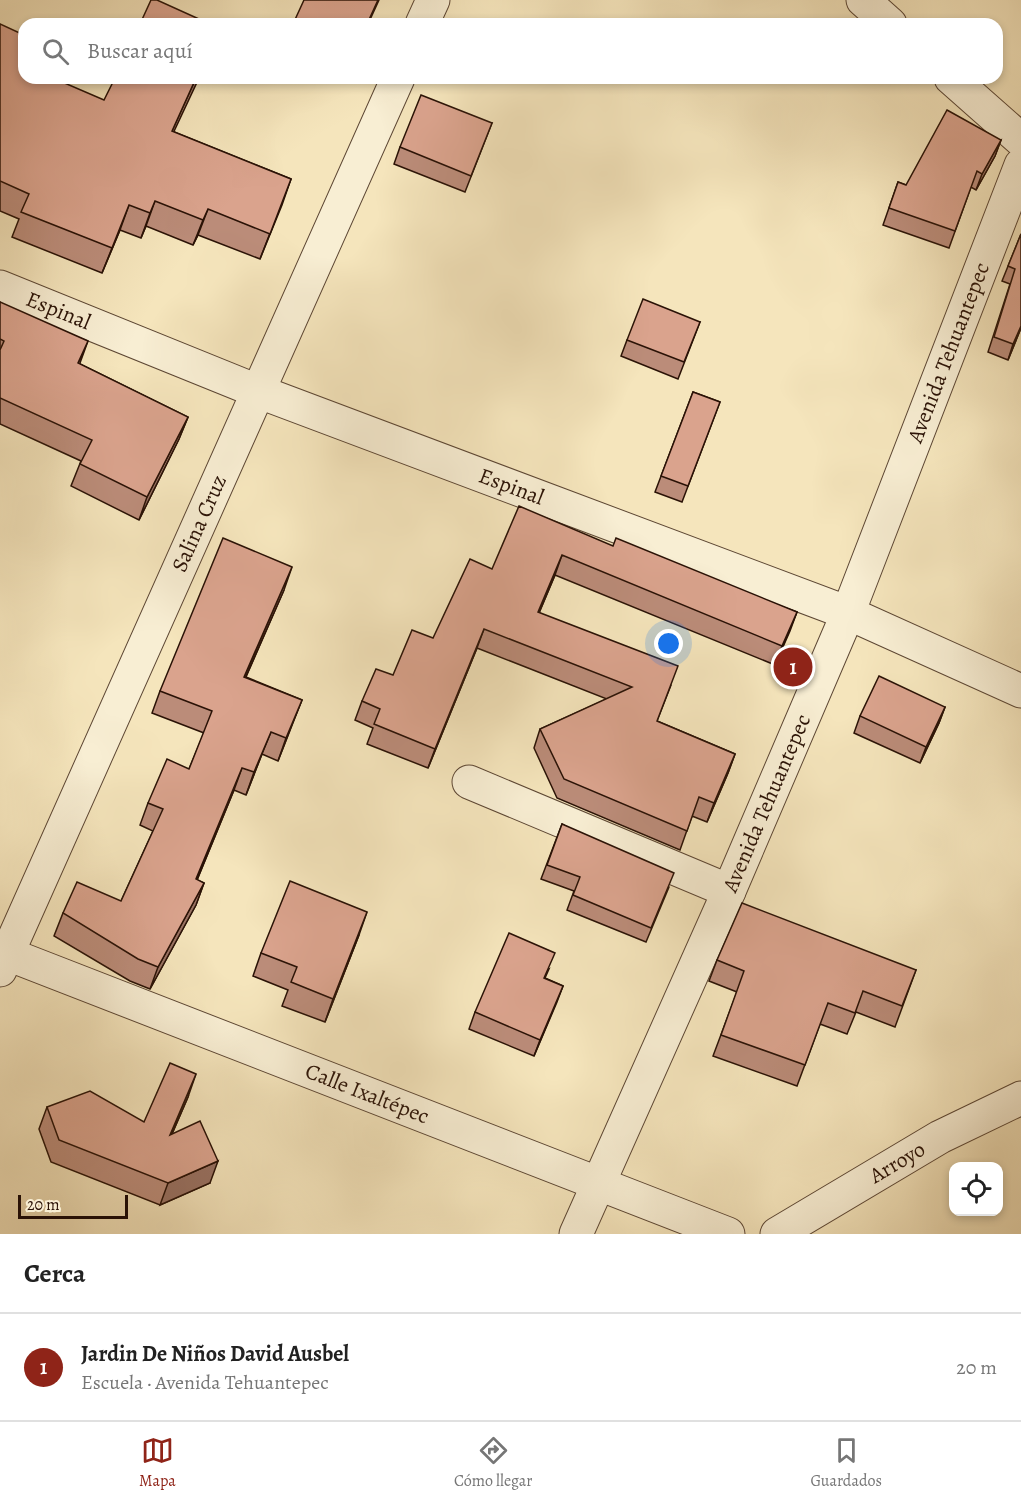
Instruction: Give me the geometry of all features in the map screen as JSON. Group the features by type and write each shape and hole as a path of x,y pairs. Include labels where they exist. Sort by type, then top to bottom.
{"street":[{"path":"425,18 433,0"},
{"path":"863,0 883,18"},
{"name":"Salina Cruz","path":"2,958 395,84"},
{"path":"958,84 1021,140"},
{"name":"Avenida Tehuantepec","path":"576,1234 729,891 848,613 1021,165"},
{"name":"Espinal","path":"0,286 257,391 848,613 1021,691"},
{"path":"470,782 729,891"},
{"name":"Calle Ixaltépec","path":"2,958 728,1234"},
{"name":"Arroyo","path":"777,1234 940,1137 1021,1098"}],"building":[{"path":"151,0 157,0 197,18 143,18"},
{"path":"304,0 378,0 370,18 296,18"},
{"path":"0,24 18,32 18,84 67,84 104,100 112,84 193,84 172,131 291,179 270,234 208,209 203,220 155,201 150,213 129,205 112,248 21,212 29,194 0,181"},
{"path":"421,95 492,123 471,176 400,147"},
{"path":"947,110 1001,140 982,174 977,171 955,231 889,208 898,182 906,185"},
{"path":"1021,234 1021,326 1013,344 994,337 1015,269 1008,266"},
{"path":"643,299 700,322 684,362 627,340"},
{"path":"0,302 88,341 78,363 188,417 147,497 80,464 92,440 0,398 0,350 4,341 0,339"},
{"path":"693,392 720,402 688,486 661,476"},
{"path":"519,506 613,546 616,538 797,612 782,646 562,555 538,612 678,666 657,721 735,754 714,803 699,797 687,831 564,779 540,729 632,687 484,629 435,749 374,724 380,709 362,701 376,669 393,675 412,630 433,638 470,559 492,569"},
{"path":"223,538 292,567 244,677 302,700 286,738 271,732 254,772 242,768 196,879 204,883 158,967 138,959 63,913 77,882 121,901 163,809 148,803 167,759 189,769 212,711 160,691"},
{"path":"879,676 945,707 926,747 860,716"},
{"path":"562,824 674,873 651,928 573,895 580,877 547,865"},
{"path":"290,881 367,912 333,999 291,982 297,967 261,953"},
{"path":"742,903 916,970 902,1006 863,991 855,1013 828,1003 805,1065 721,1035 744,971 717,960"},
{"path":"509,933 555,953 544,978 563,986 540,1040 475,1012"},
{"path":"170,1063 196,1074 170,1135 200,1121 218,1161 168,1183 59,1140 47,1107 90,1091 144,1122"}],"place":[{"name":"Jardin De Niños David Ausbel","path":"793,667"}]}
